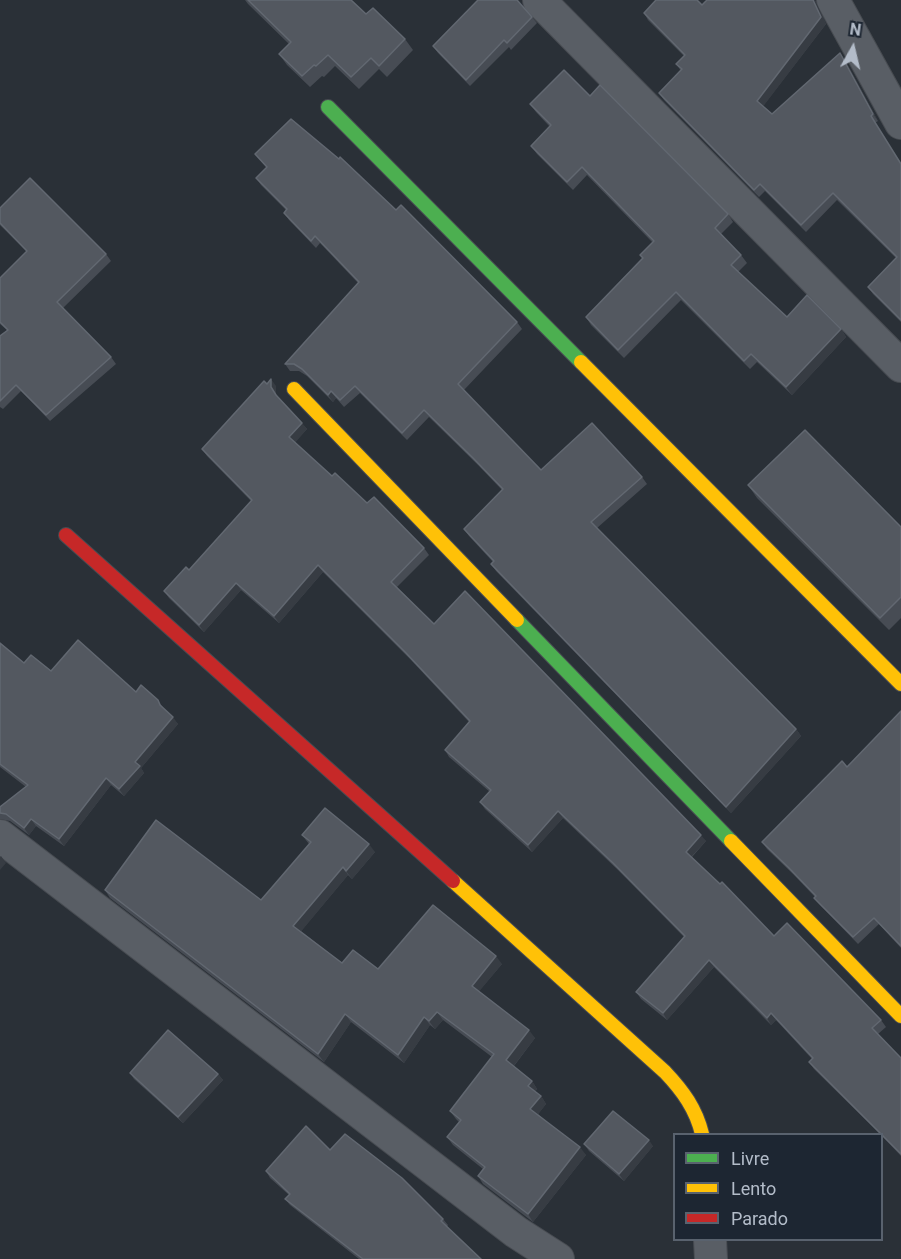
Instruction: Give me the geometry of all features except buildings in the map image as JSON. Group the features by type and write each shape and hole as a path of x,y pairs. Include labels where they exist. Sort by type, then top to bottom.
{"street":[{"path":"539,0 901,366"},
{"path":"833,0 901,123"},
{"path":"328,107 901,684"},
{"path":"294,389 901,1016"},
{"path":"66,535 647,1054 681,1088 699,1118 702,1133"},
{"path":"0,836 516,1232 558,1259"},
{"path":"710,1241 711,1259"}],"traffic: fast":[{"path":"328,107 581,362"},
{"path":"517,620 731,841"}],"traffic: slow":[{"path":"581,362 901,684"},
{"path":"294,389 517,620"},
{"path":"731,841 901,1016"},
{"path":"453,881 665,1072 688,1101 702,1133"}],"traffic: jam":[{"path":"66,535 453,881"}]}
